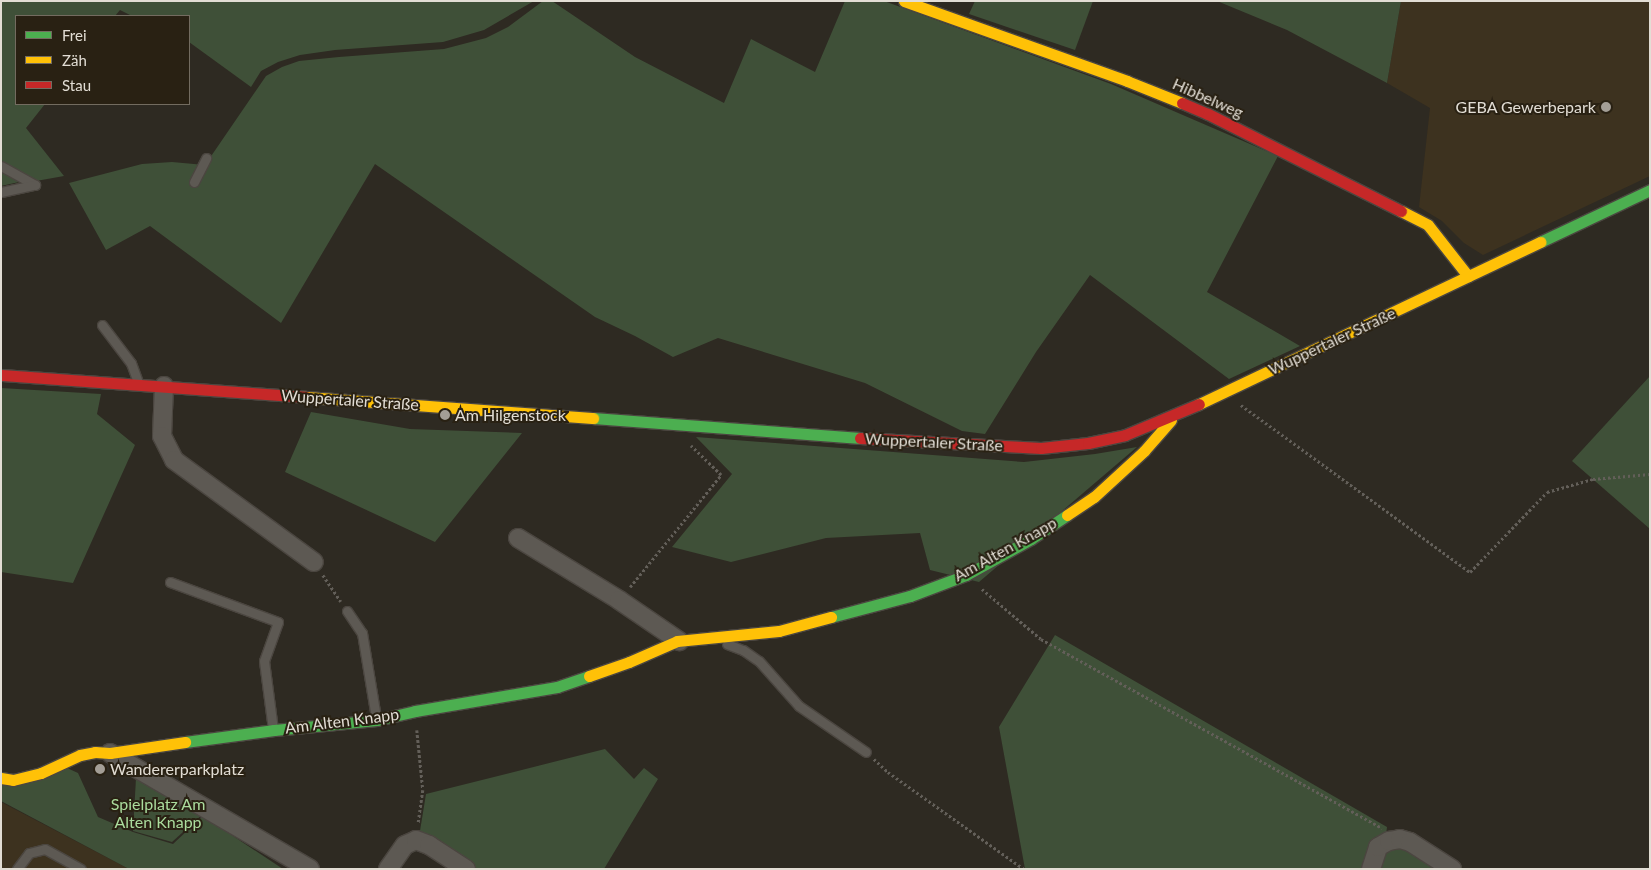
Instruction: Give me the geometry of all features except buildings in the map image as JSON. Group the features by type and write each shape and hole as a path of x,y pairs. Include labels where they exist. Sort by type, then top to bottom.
{"street":[{"name":"Hibbelweg","path":"904,1 1127,81 1216,118 1428,225 1468,276"},
{"name":"Wuppertaler Straße","path":"1,375 931,443 1041,448 1088,444 1124,435 1179,413 1650,190"},
{"path":"164,386 162,436 174,460 314,562"},
{"name":"Am Alten Knapp","path":"1,778 13,780 41,773 80,756 95,752 110,753 274,730 377,720 416,711 557,687 629,662 679,641 779,631 910,596 966,575 1031,539 1094,496 1144,451 1179,413"},
{"path":"518,538 619,600 679,641"},
{"path":"110,753 310,869"},
{"path":"388,869 405,845 416,840 429,845 466,869"},
{"path":"1371,869 1378,847 1394,840 1406,841 1452,869"}],"lane":[{"path":"194,182 206,158"},
{"path":"1,166 36,185 1,192"},
{"path":"102,325 131,363 139,384"},
{"path":"170,582 278,622 264,661 274,730"},
{"path":"348,611 362,633 377,720"},
{"path":"708,637 743,650 760,661 799,706 866,752"},
{"path":"17,869 29,853 45,849 81,869"}],"path":[{"path":"1228,390 1239,404 1470,572 1547,492 1593,479 1650,474"},
{"path":"619,600 721,475 688,443"},
{"path":"314,562 348,611"},
{"path":"966,575 1041,639 1406,841"},
{"path":"416,711 423,790 416,840"},
{"path":"866,752 888,772 1024,869"}],"shaded area":[{"path":"1401,1 1650,1 1650,176 1483,255 1464,243 1442,221 1419,207 1430,108 1387,83"},
{"path":"1,802 129,869 1,869"}],"green space":[{"path":"1,1 534,1 484,30 443,42 335,50 300,55 278,62 261,71 251,87 190,43 190,15 130,15 120,10 116,15 15,15 15,105 44,105 26,128 64,176 36,181 16,172 1,161"},
{"path":"543,1 552,1 635,57 724,103 751,39 815,72 845,1 884,1 1111,84 1278,156 1207,292 1300,346 1229,379 1090,275 1036,352 985,434 962,431 865,383 718,338 673,357 595,317 375,164 281,323 150,226 106,250 69,183 142,164 172,162 205,165 266,76 282,67 299,61 444,49 486,38 508,27"},
{"path":"975,1 1093,1 1075,50 969,14"},
{"path":"1217,1 1401,1 1387,83 1287,30"},
{"path":"1,170 6,174 19,182 1,186"},
{"path":"1650,376 1650,529 1572,461"},
{"path":"1,388 101,394 97,414 135,445 73,583 1,572"},
{"path":"311,412 410,429 522,433 435,542 285,472"},
{"path":"696,437 1024,462 1137,447 979,582 930,570 920,533 826,538 731,562 672,547 732,474"},
{"path":"1055,635 1387,827 1385,843 1394,843 1449,869 1025,869 999,727"},
{"path":"605,749 634,779 644,768 658,779 604,869 470,869 419,837 426,794"},
{"path":"67,768 78,773 98,817 133,832 173,844 205,814 218,826 283,869 129,869 1,801 1,784"},
{"name":"Spielplatz Am Alten Knapp","path":"136,778 204,813 172,842 133,831"}],"traffic: fast":[{"path":"1540,242 1650,190"},
{"path":"593,418 860,438"},
{"path":"831,617 910,596 966,575 1031,539 1067,515"},
{"path":"185,742 274,730 377,720 415,711 557,687 589,676"}],"traffic: slow":[{"path":"904,1 1127,81 1182,103"},
{"path":"1401,211 1428,225 1468,276"},
{"path":"1199,404 1540,242"},
{"path":"305,397 593,418"},
{"path":"1067,515 1094,497 1144,451 1171,420"},
{"path":"589,676 629,662 677,641 779,631 831,617"},
{"path":"1,778 13,780 41,773 80,755 95,752 110,753 185,742"}],"traffic: jam":[{"path":"1182,103 1208,114 1401,211"},
{"path":"1,375 305,397"},
{"path":"860,438 1041,448 1088,443 1125,435 1199,404"}],"place":[{"name":"GEBA Gewerbepark","path":"1606,107"},
{"name":"Am Hilgenstock","path":"445,415"},
{"name":"Wandererparkplatz","path":"100,769"}]}
